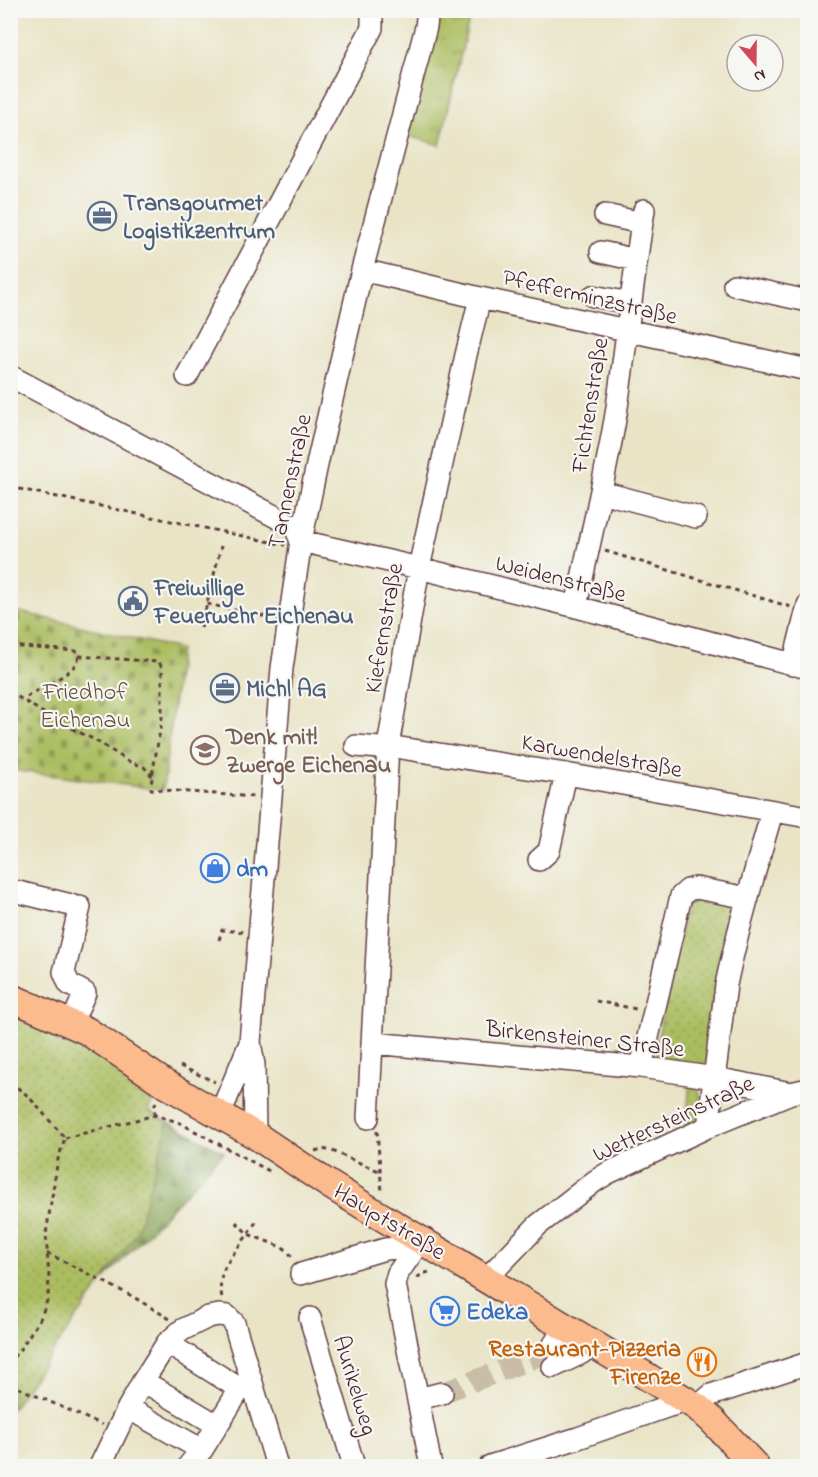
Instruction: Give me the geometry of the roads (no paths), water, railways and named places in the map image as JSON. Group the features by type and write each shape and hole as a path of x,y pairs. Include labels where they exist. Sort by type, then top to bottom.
{"main road":[{"name":"Hauptstraße","path":"10,997 87,1032 164,1083 255,1135 377,1214 420,1260 486,1279 561,1336 592,1342 689,1402 712,1420 755,1467"}],"street":[{"path":"187,376 372,28 372,10"},
{"name":"Tannenstraße","path":"255,1135 254,1065 250,1042 282,668 288,622 301,542 362,270 426,27 428,10"},
{"name":"Fichtenstraße","path":"576,607 616,414 643,217 605,215"},
{"path":"601,252 636,260"},
{"name":"Pfefferminzstraße","path":"362,270 807,370"},
{"path":"734,285 807,302"},
{"path":"594,296 630,303"},
{"name":"Kiefernstraße","path":"368,1118 388,746 419,568 480,298"},
{"path":"10,376 295,527 301,542"},
{"path":"601,492 696,517"},
{"name":"Weidenstraße","path":"301,542 419,568 576,607 800,667"},
{"path":"800,667 807,608"},
{"name":"Karwendelstraße","path":"356,746 380,748 388,746 566,774 807,817"},
{"path":"539,860 549,851 566,774"},
{"path":"708,1127 726,985 747,898 772,812"},
{"path":"641,1067 681,897 688,890 696,888 747,898"},
{"path":"10,890 76,906 75,950 64,972 69,984 85,993 71,1024"},
{"name":"Tannenstraße","path":"220,1114 250,1042"},
{"name":"Birkensteiner Straße","path":"372,1043 641,1067 799,1091"},
{"name":"Wettersteinstraße","path":"486,1279 538,1225 611,1171 708,1127 799,1091"},
{"path":"301,1274 385,1249 398,1248 420,1260"},
{"path":"420,1260 398,1273 395,1284 431,1467"},
{"path":"100,1467 143,1381 175,1336 208,1317 219,1315 228,1316 234,1323 246,1386 277,1467"},
{"name":"Aurikelweg","path":"310,1318 354,1467"},
{"path":"175,1336 246,1386"},
{"path":"553,1366 582,1353 592,1342"},
{"path":"490,1467 673,1405 689,1402 807,1363"},
{"path":"143,1381 217,1425"},
{"path":"128,1408 195,1458 246,1386"},
{"path":"418,1399 442,1393"}],"tunnel":[{"path":"442,1393 529,1360 547,1351 554,1344"}],"place":[{"name":"Transgourmet Logistikzentrum","path":"102,216"},
{"name":"Freiwillige Feuerwehr Eichenau","path":"133,601"},
{"name":"Michl AG","path":"225,688"},
{"name":"Denk mit! Zwerge Eichenau","path":"205,750"},
{"name":"dm","path":"215,868"},
{"name":"Edeka","path":"445,1311"},
{"name":"Restaurant-Pizzeria Firenze","path":"702,1362"}],"park label":[{"name":"Friedhof Eichenau","path":"85,705"}]}
